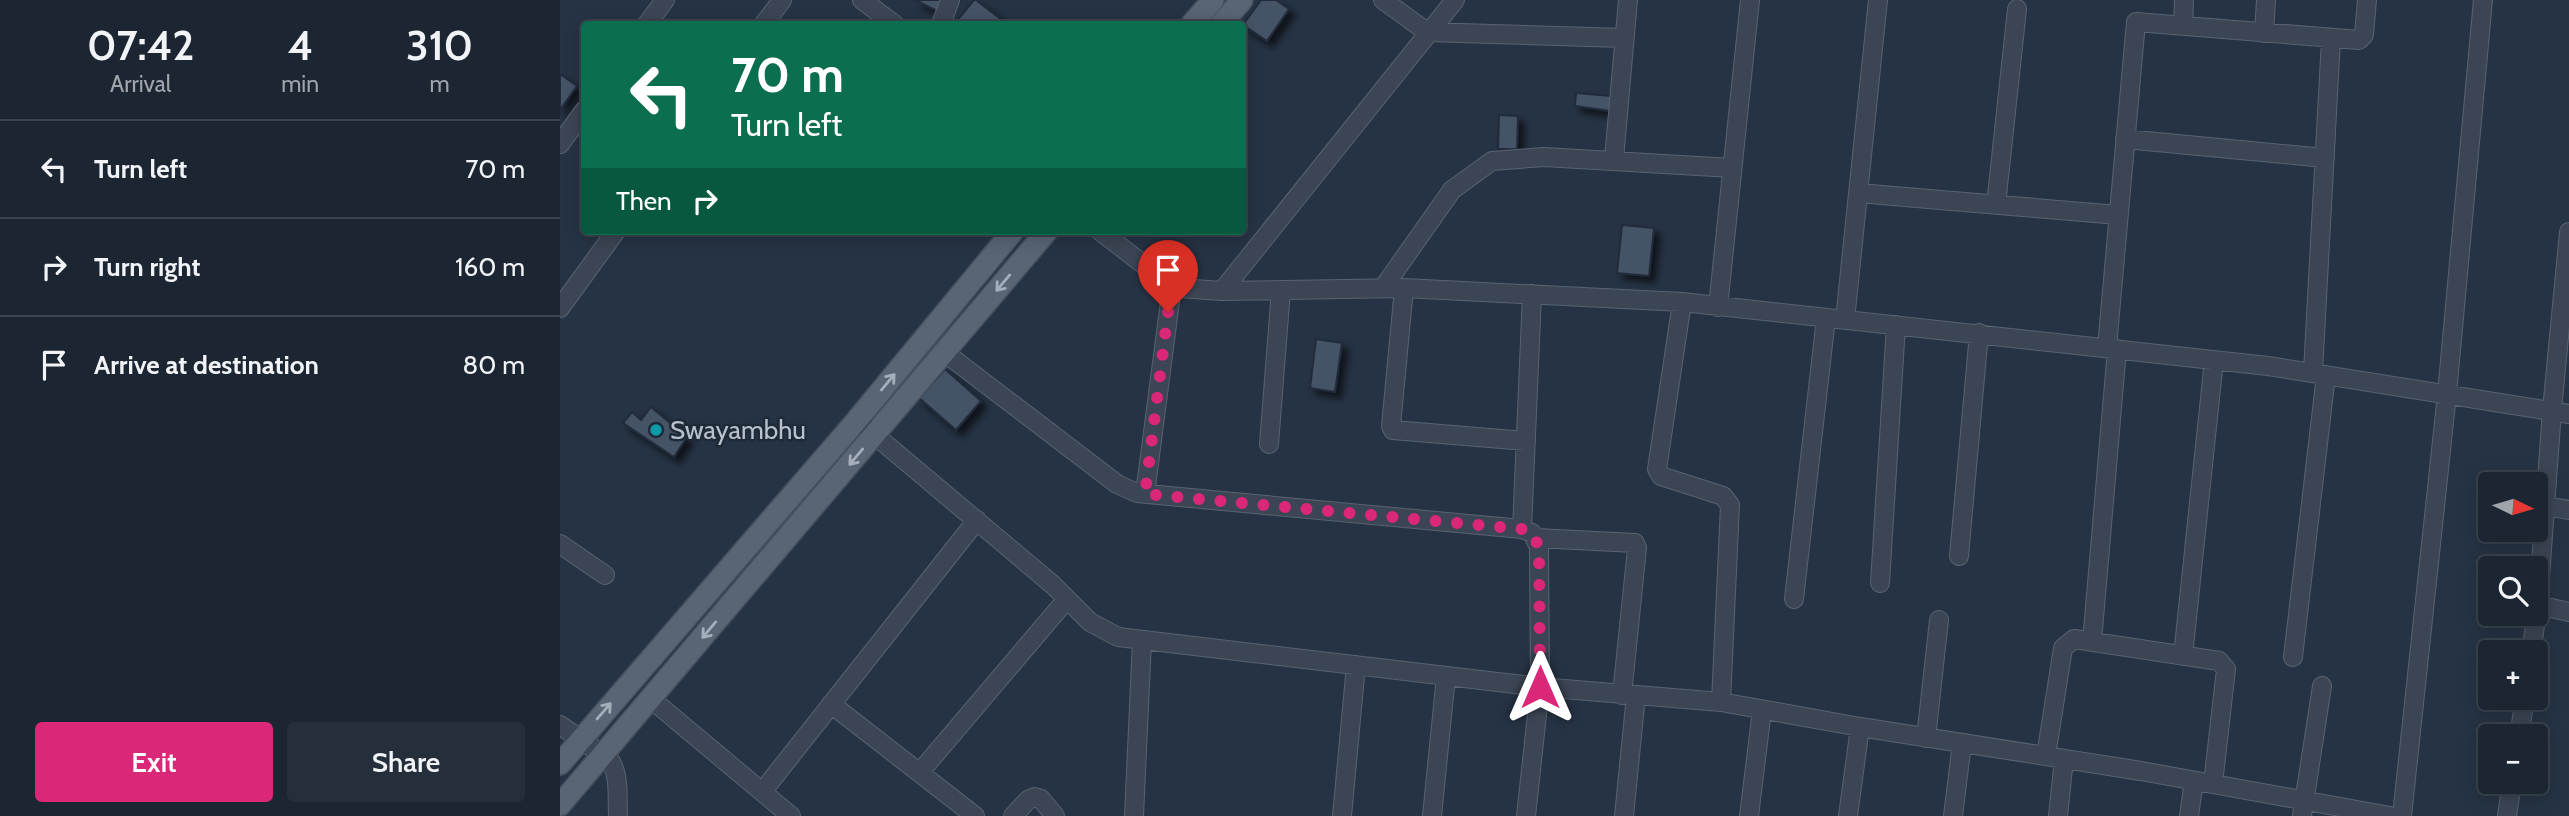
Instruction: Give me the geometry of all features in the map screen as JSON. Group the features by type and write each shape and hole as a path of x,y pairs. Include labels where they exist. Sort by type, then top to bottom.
{"main road":[{"path":"1195,21 1213,0"},
{"path":"1224,21 1242,0"},
{"path":"560,764 856,420 1010,235"},
{"path":"560,805 1044,235"}],"street":[{"path":"649,21 665,0"},
{"path":"766,21 782,0"},
{"path":"862,0 890,21"},
{"path":"942,21 950,0"},
{"path":"1383,0 1427,32 1624,38"},
{"path":"1222,291 1455,0"},
{"path":"1614,159 1628,0"},
{"path":"1718,307 1749,0"},
{"path":"1846,320 1878,0"},
{"path":"2183,26 2184,0"},
{"path":"2264,33 2266,0"},
{"path":"2092,642 2118,215 2134,25 2138,22 2331,39 2362,39 2367,0"},
{"path":"2402,816 2447,394 2483,0"},
{"path":"1996,205 2017,9"},
{"path":"2293,657 2319,373 2331,39"},
{"path":"560,144 581,115"},
{"path":"2125,139 2325,158"},
{"path":"1383,288 1452,190 1492,161 1544,156 1732,168"},
{"path":"1858,193 2118,215"},
{"path":"2548,488 2561,412 2569,232"},
{"path":"563,298 612,235"},
{"path":"1105,235 1172,286 1222,291 1404,288 1682,302 2319,373 2561,412"},
{"path":"1145,494 1172,286"},
{"path":"1404,288 1391,426 1393,430 1526,441"},
{"path":"1269,444 1281,290"},
{"path":"1526,816 1540,687 1539,547 1529,533 1526,441 1532,294"},
{"path":"1682,302 1657,469 1661,476 1723,496 1730,505 1721,702"},
{"path":"1794,599 1826,318"},
{"path":"1880,583 1896,325"},
{"path":"1959,556 1979,333"},
{"path":"944,352 1117,484 1145,494 1635,543 1637,548 1624,816"},
{"path":"2183,656 2214,360"},
{"path":"856,420 977,520 1090,622 1118,637 1540,687 1721,702 2213,784 2303,808 2390,816"},
{"path":"2548,506 2569,510"},
{"path":"762,792 977,520"},
{"path":"560,544 605,575"},
{"path":"920,772 1067,599"},
{"path":"2548,607 2569,611"},
{"path":"1926,738 1939,620"},
{"path":"2058,816 2055,758 2063,648 2074,639 2219,661 2226,669 2213,784"},
{"path":"1134,816 1142,640"},
{"path":"1342,816 1356,665"},
{"path":"1432,816 1446,676"},
{"path":"2303,808 2322,686"},
{"path":"650,699 790,816"},
{"path":"831,704 975,816"},
{"path":"1749,816 1762,710"},
{"path":"560,725 610,760 617,775 618,816"},
{"path":"1848,816 1860,727"},
{"path":"1953,816 1962,743"},
{"path":"2189,816 2194,781"},
{"path":"2507,816 2510,794"},
{"path":"1013,816 1028,800 1035,797 1041,799 1055,816"}],"building":[{"path":"915,0 945,0 939,12"},
{"path":"976,0 1003,21 956,21"},
{"path":"1261,0 1276,0 1289,9 1267,41 1246,27 1246,21"},
{"path":"560,74 577,86 560,110"},
{"path":"1576,93 1611,96 1610,111 1575,106"},
{"path":"1499,115 1518,116 1517,149 1498,149"},
{"path":"1622,225 1654,228 1649,276 1617,273"},
{"path":"1316,339 1342,343 1335,392 1310,388"},
{"path":"945,369 981,401 956,430 919,398"},
{"name":"Swayambhu","path":"651,407 687,437 674,457 623,423 632,412 641,420"}],"place":[{"name":"Swayambhu","path":"656,430"}],"route":[{"path":"1168,312 1145,494 1522,529 1532,533 1539,547 1540,687"}]}
